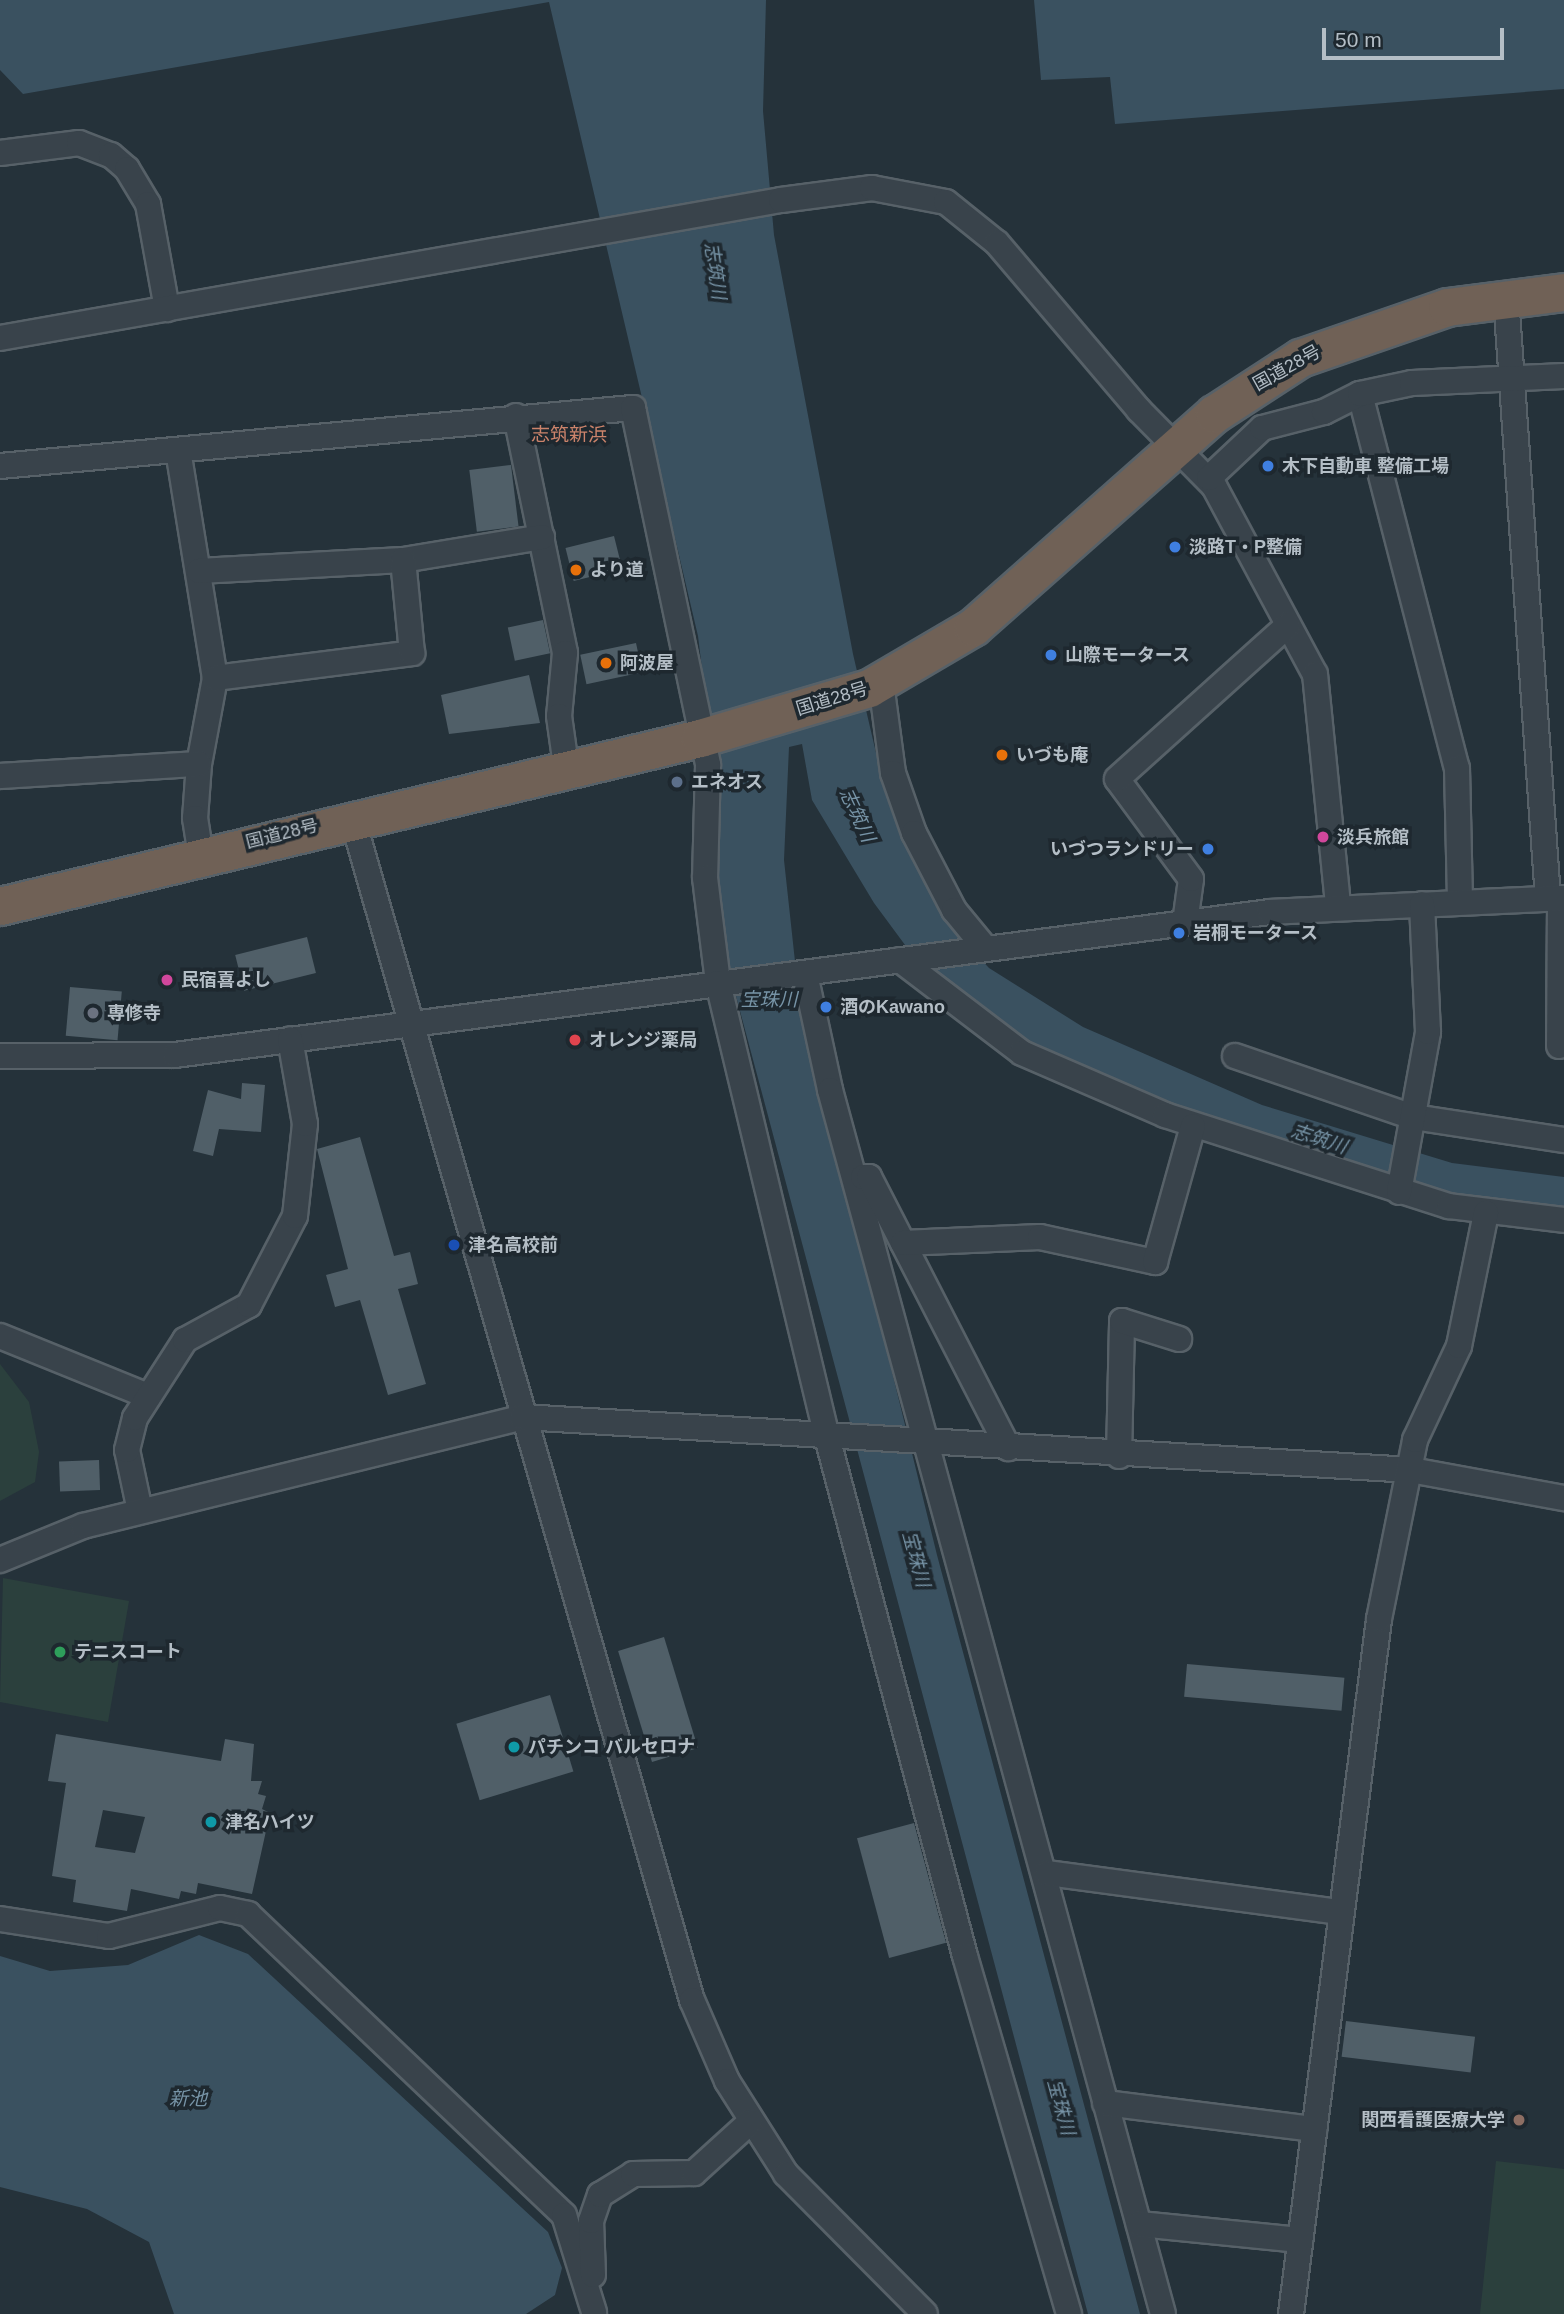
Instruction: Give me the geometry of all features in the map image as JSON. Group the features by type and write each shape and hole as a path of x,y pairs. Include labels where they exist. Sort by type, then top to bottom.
{"highway":[{"name":"国道28号","path":"0,906 201,853 566,766 704,737 875,685 973,626 1174,448 1234,399 1311,353 1378,326 1506,298 1564,292"}],"street":[{"path":"0,153 79,143 111,155 127,169 148,204 167,309"},
{"path":"0,338 781,201 872,188 946,202 998,243 1174,448 1209,478 1315,674 1338,906"},
{"path":"1506,298 1508,377 1557,899 1559,1046"},
{"path":"1209,478 1262,428 1324,412 1360,394 1508,377 1564,376"},
{"path":"1360,394 1457,768 1460,902"},
{"path":"0,466 516,416 633,408 704,737 708,765 705,878 722,982 830,1437 965,1956 1069,2314"},
{"path":"516,416 565,653 559,716 566,766"},
{"path":"178,450 215,678 199,764 195,818 201,853"},
{"path":"199,571 403,560 542,537"},
{"path":"215,678 412,653 403,560"},
{"path":"1185,923 1191,878 1116,779 1288,625"},
{"path":"875,685 893,773 914,833 954,910 982,949"},
{"path":"0,776 199,764"},
{"path":"352,817 522,1418 684,1974 707,2038 750,2122 810,2202 925,2314"},
{"path":"0,1056 124,1060 408,1021 805,974 1185,923 1338,906 1557,899"},
{"path":"1399,1192 1410,1152 1413,1117 1428,1032 1422,904"},
{"path":"904,959 1022,1053 1193,1126 1399,1192 1486,1213 1564,1220"},
{"path":"805,974 922,1442 1047,1873 1105,2102 1163,2314"},
{"path":"140,1511 128,1438 148,1396 185,1340 242,1313 295,1216 305,1124 290,1039"},
{"path":"1236,1056 1413,1117 1564,1140"},
{"path":"903,1243 1040,1237 1155,1262 1193,1126"},
{"path":"856,1177 869,1177 1008,1448"},
{"path":"1291,2314 1379,1619 1415,1440 1459,1346 1486,1213"},
{"path":"1119,1456 1122,1321 1179,1339"},
{"path":"0,1336 148,1396"},
{"path":"0,1560 83,1526 522,1418 1119,1456 1410,1470 1564,1498"},
{"path":"1047,1873 1341,1912"},
{"path":"0,1919 109,1936 219,1908 248,1914 564,2215 594,2312 591,2221 600,2195 634,2174 694,2172 750,2122"},
{"path":"1105,2102 1314,2129"},
{"path":"1139,2224 1300,2240"}],"green space":[{"path":"0,1364 29,1402 39,1452 35,1482 0,1501"},
{"name":"テニスコート","path":"3,1578 129,1601 108,1722 0,1702"},
{"path":"1496,2161 1564,2169 1564,2314 1480,2314"}],"water":[{"path":"0,0 766,0 763,111 774,235 853,654 880,770 963,940 989,968 1083,1027 1262,1105 1452,1163 1564,1177 1564,1214 1485,1206 1120,1091 981,1019 908,949 874,903 812,800 802,744 789,747 784,860 798,989 937,1555 1140,2314 1088,2314 728,966 713,888 714,767 698,636 549,2 23,94 0,70"},
{"path":"1034,0 1564,0 1564,89 1115,124 1110,77 1041,80"},
{"name":"新池","path":"199,1935 248,1954 548,2232 562,2268 555,2295 526,2314 174,2314 149,2242 87,2209 0,2187 0,1956 50,1971 128,1965"}],"building":[{"path":"511,465 519,527 477,532 469,470"},
{"path":"614,536 622,569 574,581 565,548"},
{"path":"543,620 550,653 515,661 508,627"},
{"path":"636,643 642,672 586,684 580,655"},
{"path":"529,675 540,723 449,734 441,695"},
{"path":"307,937 316,973 244,991 235,955"},
{"path":"70,987 122,992 118,1040 66,1036"},
{"path":"242,1083 265,1085 261,1132 219,1129 213,1156 193,1151 208,1090 241,1099"},
{"path":"360,1137 394,1256 410,1252 418,1284 398,1289 426,1384 388,1395 360,1300 335,1307 326,1275 348,1269 317,1149"},
{"path":"99,1460 100,1490 60,1491 59,1461"},
{"path":"664,1637 698,1748 652,1762 618,1651"},
{"path":"1187,1664 1344,1678 1342,1711 1184,1697"},
{"name":"パチンコ バルセロナ","path":"550,1695 573,1772 480,1800 456,1724"},
{"name":"津名ハイツ","path":"56,1734 221,1761 225,1739 254,1744 251,1781 262,1781 258,1794 266,1796 262,1809 270,1813 252,1894 198,1883 196,1894 181,1891 179,1899 131,1889 127,1911 73,1902 76,1880 52,1876 66,1783 48,1781","holes":["103,1810 145,1817 135,1853 95,1847"]},
{"path":"914,1823 946,1943 889,1958 857,1838"},
{"path":"1346,2021 1475,2037 1471,2073 1342,2057"}],"place":[{"name":"木下自動車 整備工場","path":"1268,466"},
{"name":"淡路T・P整備","path":"1175,547"},
{"name":"より道","path":"576,570"},
{"name":"山際モータース","path":"1051,655"},
{"name":"阿波屋","path":"606,663"},
{"name":"いづも庵","path":"1002,755"},
{"name":"エネオス","path":"677,782"},
{"name":"淡兵旅館","path":"1323,837"},
{"name":"いづつランドリー","path":"1208,849"},
{"name":"岩桐モータース","path":"1179,933"},
{"name":"民宿喜よし","path":"167,980"},
{"name":"酒のKawano","path":"826,1007"},
{"name":"専修寺","path":"93,1013"},
{"name":"オレンジ薬局","path":"575,1040"},
{"name":"津名高校前","path":"454,1245"},
{"name":"テニスコート","path":"60,1652"},
{"name":"パチンコ バルセロナ","path":"514,1747"},
{"name":"津名ハイツ","path":"211,1822"},
{"name":"関西看護医療大学","path":"1519,2120"}],"district":[{"name":"志筑新浜","path":"569,435"}],"water label":[{"name":"志筑川","path":"715,271"},
{"name":"志筑川","path":"857,815"},
{"name":"宝珠川","path":"769,1000"},
{"name":"志筑川","path":"1319,1139"},
{"name":"宝珠川","path":"916,1559"},
{"name":"宝珠川","path":"1061,2107"}]}
